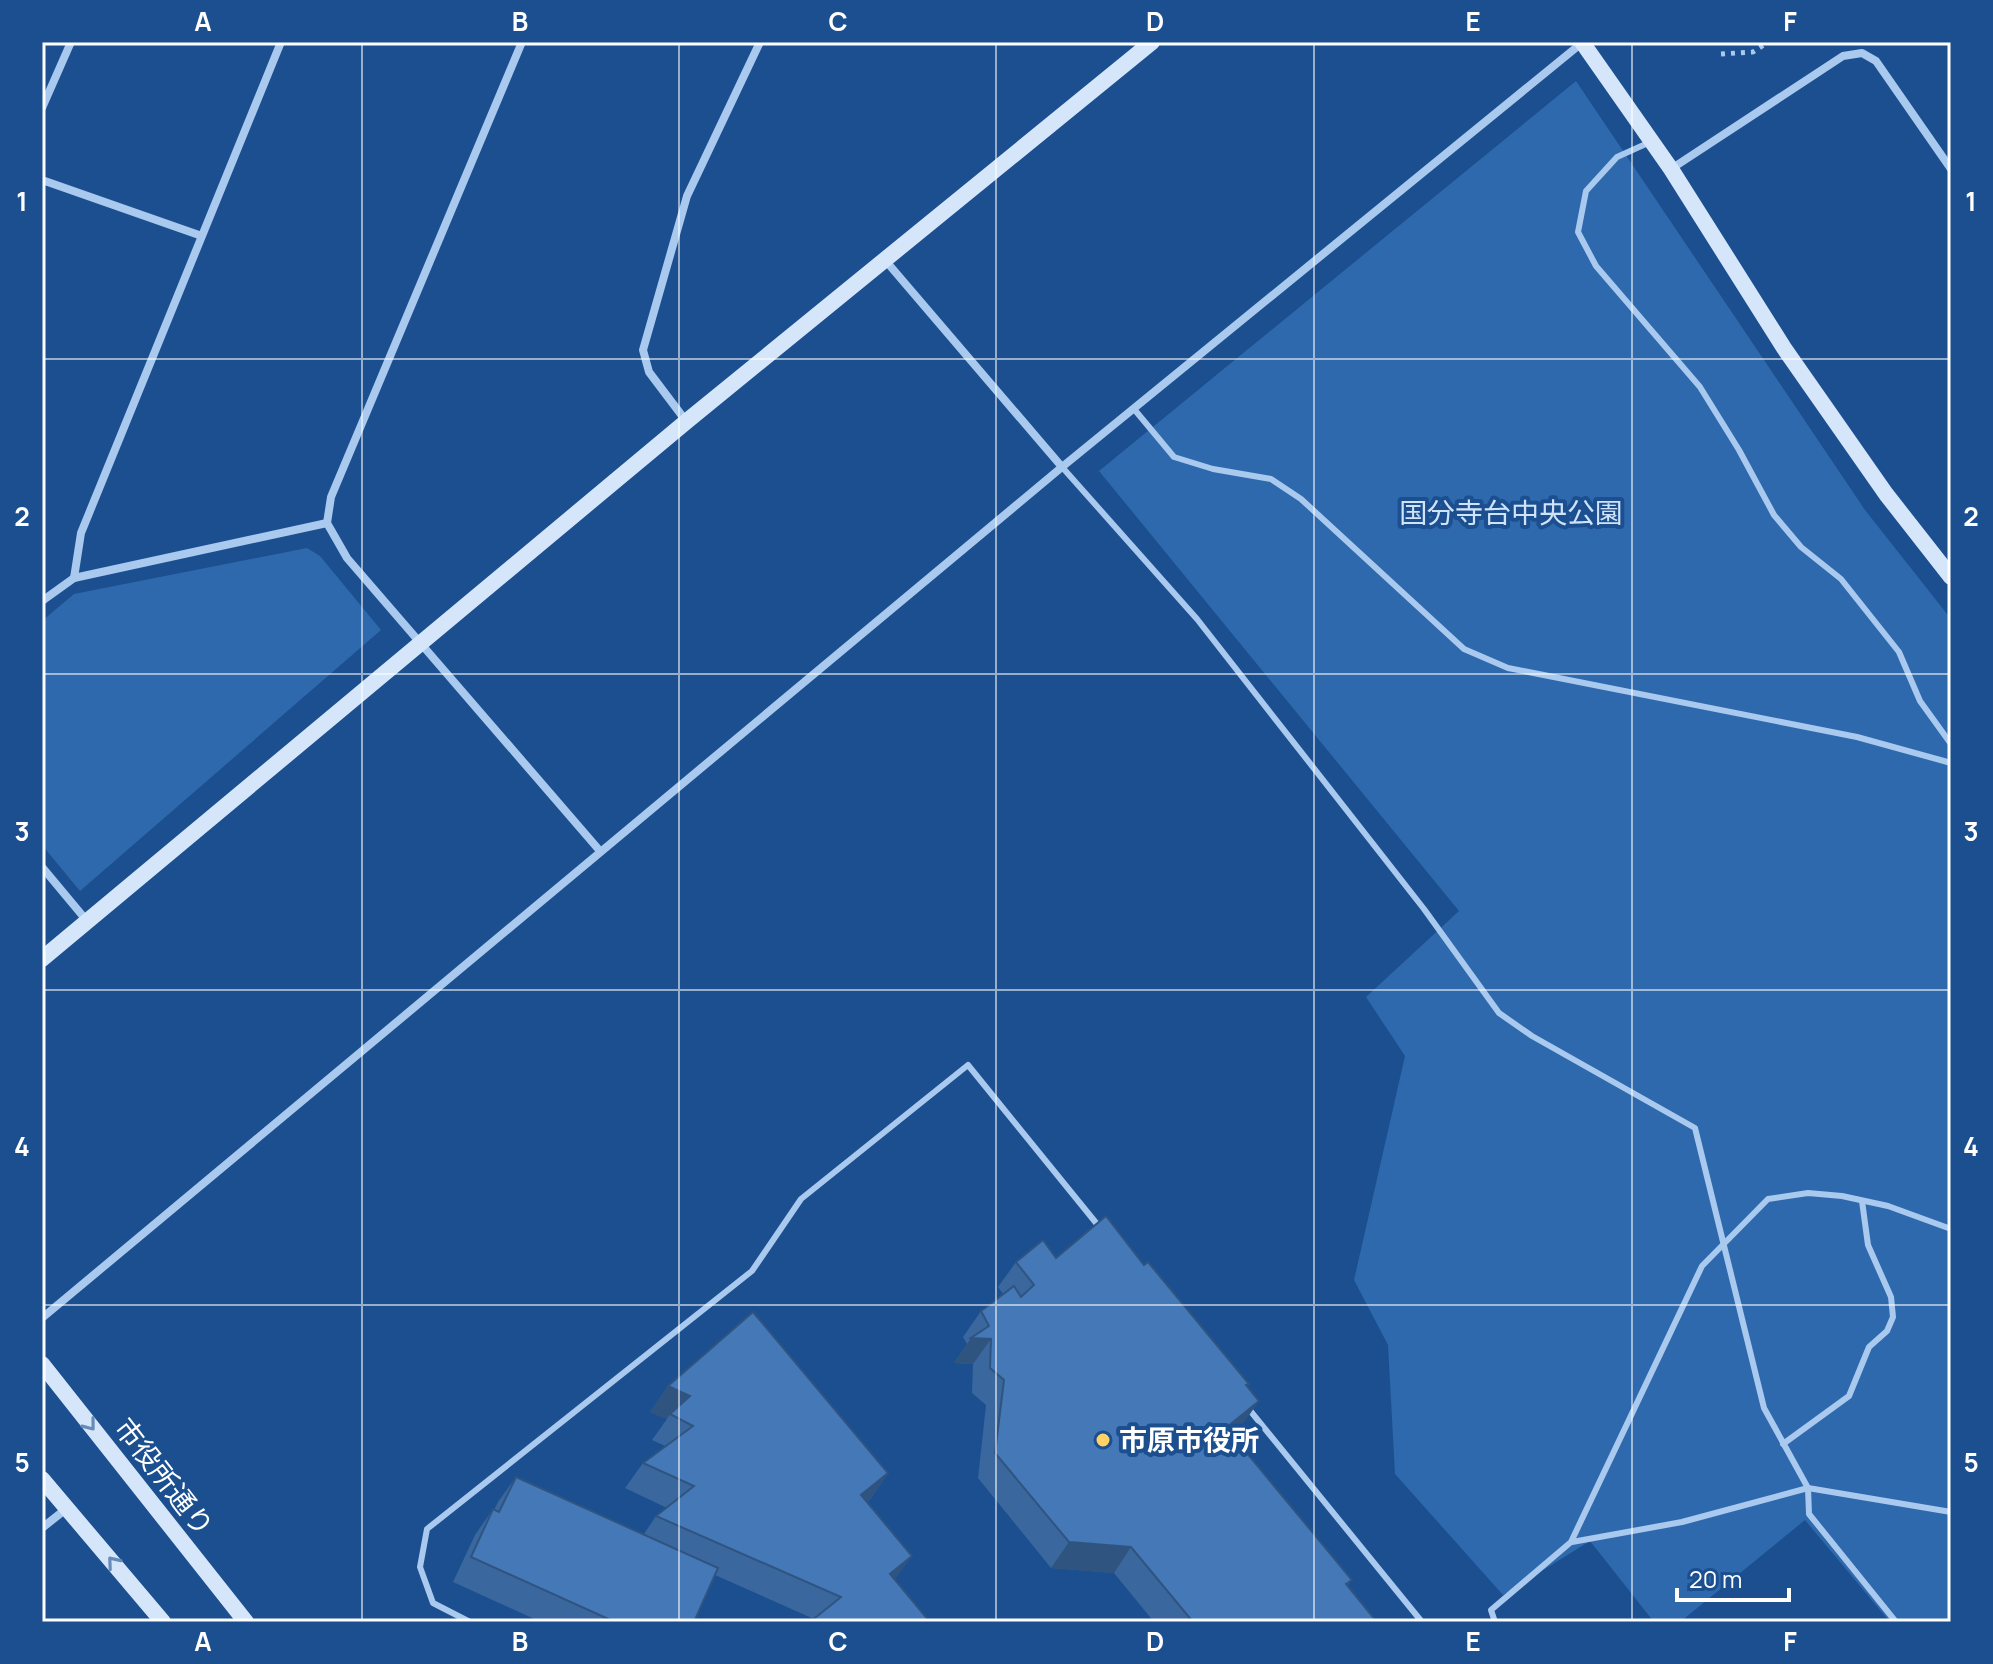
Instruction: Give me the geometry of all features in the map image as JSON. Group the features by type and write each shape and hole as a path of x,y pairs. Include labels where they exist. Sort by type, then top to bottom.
{"street":[{"path":"42,108 71,42"},
{"path":"74,578 81,533 199,235 281,42"},
{"path":"522,42 331,497 327,523 347,558 600,851"},
{"path":"687,421 649,372 643,350 687,196 760,42"},
{"path":"42,959 421,646 687,421 1152,42"},
{"path":"42,1318 1062,467 1583,42 1671,169 1784,348 1886,494 1951,577"},
{"path":"1671,169 1843,56 1862,53 1876,61 1951,169"},
{"path":"42,180 199,235"},
{"path":"885,260 1062,467"},
{"path":"42,601 74,578 327,523"},
{"path":"42,867 87,921"},
{"name":"市役所通り","path":"42,1364 246,1622"},
{"path":"42,1479 163,1622"},
{"path":"42,1528 67,1508"}],"lane":[{"path":"1652,142 1617,157 1586,191 1578,232 1596,266 1700,387 1774,515 1801,547 1841,579 1899,652 1920,701 1951,744"},
{"path":"1134,409 1174,457 1213,469 1271,479 1301,499 1464,649 1508,668 1857,737 1951,763"},
{"path":"1062,467 1197,619 1424,909 1499,1013 1532,1036 1695,1128 1764,1408 1808,1488 1809,1514 1896,1622"},
{"path":"470,1622 433,1603 420,1567 427,1529 752,1271 801,1199 968,1065 1109,1238"},
{"path":"1495,1622 1491,1610 1571,1542 1702,1266 1768,1199 1808,1193 1862,1201 1888,1206 1951,1229"},
{"path":"1783,1444 1849,1396 1869,1347 1887,1331 1893,1317 1891,1297 1868,1245 1862,1201"},
{"path":"1241,1399 1422,1622"},
{"path":"1571,1542 1682,1522 1808,1488 1951,1512"}],"path":[{"path":"1721,54 1753,52 1768,42"}],"green space":[{"name":"国分寺台中央公園","path":"1576,81 1865,510 1951,619 1951,1622 1890,1622 1805,1520 1680,1622 1654,1622 1590,1541 1503,1595 1395,1474 1388,1345 1354,1280 1405,1056 1366,997 1459,911 1099,471"},
{"path":"307,548 320,556 381,630 80,891 42,845 42,621 74,594"}],"building":[{"name":"市原市役所","path":"1106,1216 1144,1265 1148,1262 1249,1384 1246,1385 1259,1401 1226,1428 1352,1580 1346,1584 1377,1622 1193,1622 1131,1547 1069,1542 995,1453 1004,1380 990,1368 991,1339 971,1338 989,1326 981,1311 1014,1286 1021,1297 1034,1285 1016,1262 1043,1240 1056,1258"},
{"path":"753,1312 888,1473 861,1495 912,1556 890,1574 930,1622 810,1622 841,1597 656,1516 694,1486 643,1463 693,1426 670,1414 690,1396 668,1386"},
{"path":"516,1477 718,1568 694,1622 615,1622 471,1557 493,1509 499,1512"}],"place":[{"name":"市原市役所","path":"1103,1440"}]}
